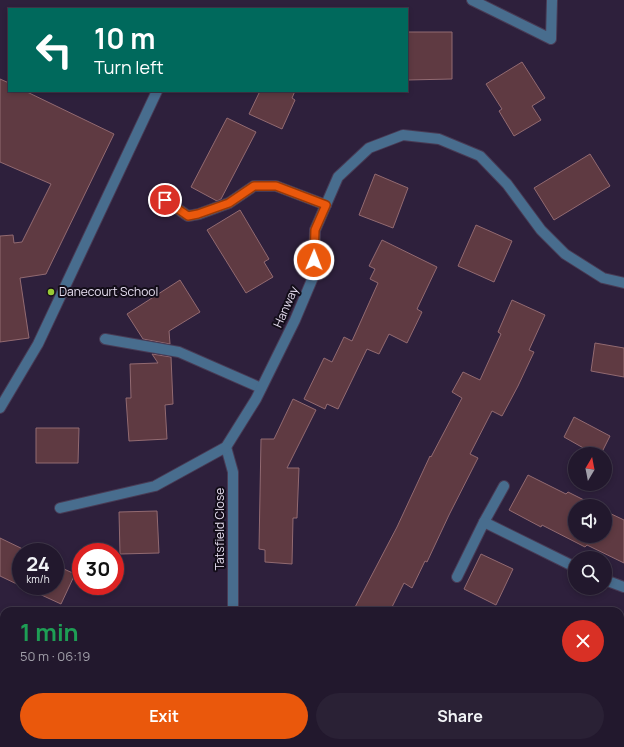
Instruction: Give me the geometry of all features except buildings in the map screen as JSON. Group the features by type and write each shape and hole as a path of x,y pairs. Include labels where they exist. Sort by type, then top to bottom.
{"street":[{"path":"472,0 551,39 552,0"},
{"path":"0,408 38,344 157,92"},
{"name":"Hanway","path":"60,508 155,486 226,447 256,398 295,320 314,275 315,230 338,177 369,148 403,135 439,139 480,156 507,184 540,230 565,254 603,278 624,283"},
{"path":"165,200 188,216 229,203 254,186 276,186 326,205"},
{"path":"105,339 179,352 261,388"},
{"name":"Tatsfield Close","path":"226,447 233,472 233,607"},
{"path":"457,577 484,522 504,486"},
{"path":"484,522 568,564"},
{"path":"612,583 624,587"}],"place":[{"name":"Danecourt School","path":"51,292"}],"route":[{"path":"165,200 188,216 229,203 254,186 276,186 326,205 315,230 314,260"}]}
